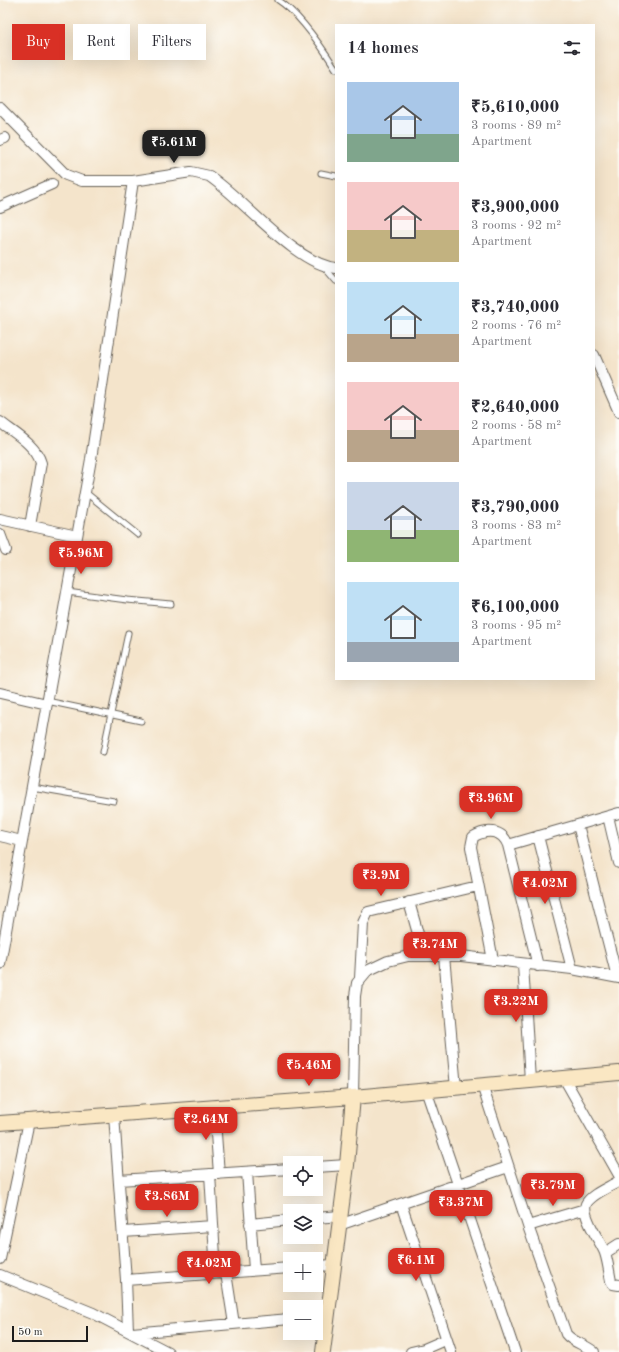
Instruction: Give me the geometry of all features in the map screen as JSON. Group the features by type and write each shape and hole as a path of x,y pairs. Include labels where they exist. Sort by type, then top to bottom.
{"street":[{"path":"0,108 66,175 74,179 82,181 133,181 191,172 210,176 300,254 324,267 335,268"},
{"path":"0,964 85,492 133,181"},
{"path":"0,207 52,184"},
{"path":"595,357 619,412"},
{"path":"0,422 32,448 37,454 41,463 30,526"},
{"path":"0,519 77,536"},
{"path":"0,534 6,550"},
{"path":"0,693 47,702"},
{"path":"508,845 619,813"},
{"path":"608,816 617,849 619,863"},
{"path":"323,1312 334,1265 347,1165 353,1097 355,996 357,983 360,978 375,966 408,956 424,955 493,960 572,969 618,977 578,825"},
{"path":"493,960 471,847 473,837 478,834 498,832 506,839 508,845 538,966"},
{"path":"0,836 22,841"},
{"path":"538,836 572,969"},
{"path":"360,978 363,923 365,915 372,910 478,886"},
{"path":"409,902 424,955"},
{"path":"444,956 456,1088"},
{"path":"523,964 530,1081"},
{"path":"0,1123 353,1097 619,1073"},
{"path":"564,1078 619,1174"},
{"path":"482,1086 508,1167 566,1334 572,1341 585,1345 594,1352"},
{"path":"426,1090 515,1352"},
{"path":"214,1107 215,1174 213,1226 221,1273 234,1324"},
{"path":"114,1114 130,1332"},
{"path":"0,1259 28,1121"},
{"path":"323,1167 347,1165"},
{"path":"323,1219 340,1221 401,1204 508,1167"},
{"path":"119,1180 283,1169"},
{"path":"247,1172 254,1270"},
{"path":"619,1181 592,1198 586,1205 585,1209 588,1219 605,1253 612,1284 619,1285"},
{"path":"401,1204 451,1352"},
{"path":"528,1226 585,1209"},
{"path":"250,1224 283,1221"},
{"path":"123,1232 213,1226"},
{"path":"605,1253 619,1244"},
{"path":"323,1266 334,1265"},
{"path":"126,1280 283,1268"},
{"path":"0,1275 93,1313 166,1351"},
{"path":"130,1332 283,1320"},
{"path":"411,1352 424,1349 447,1339"},
{"path":"323,1340 323,1352"}],"lane":[{"path":"278,0 301,21 335,67"},
{"path":"322,173 335,176"},
{"path":"324,267 335,280"},
{"path":"85,492 138,535"},
{"path":"67,592 172,604"},
{"path":"103,752 128,633"},
{"path":"47,702 141,720"},
{"path":"32,787 114,801"}]}
